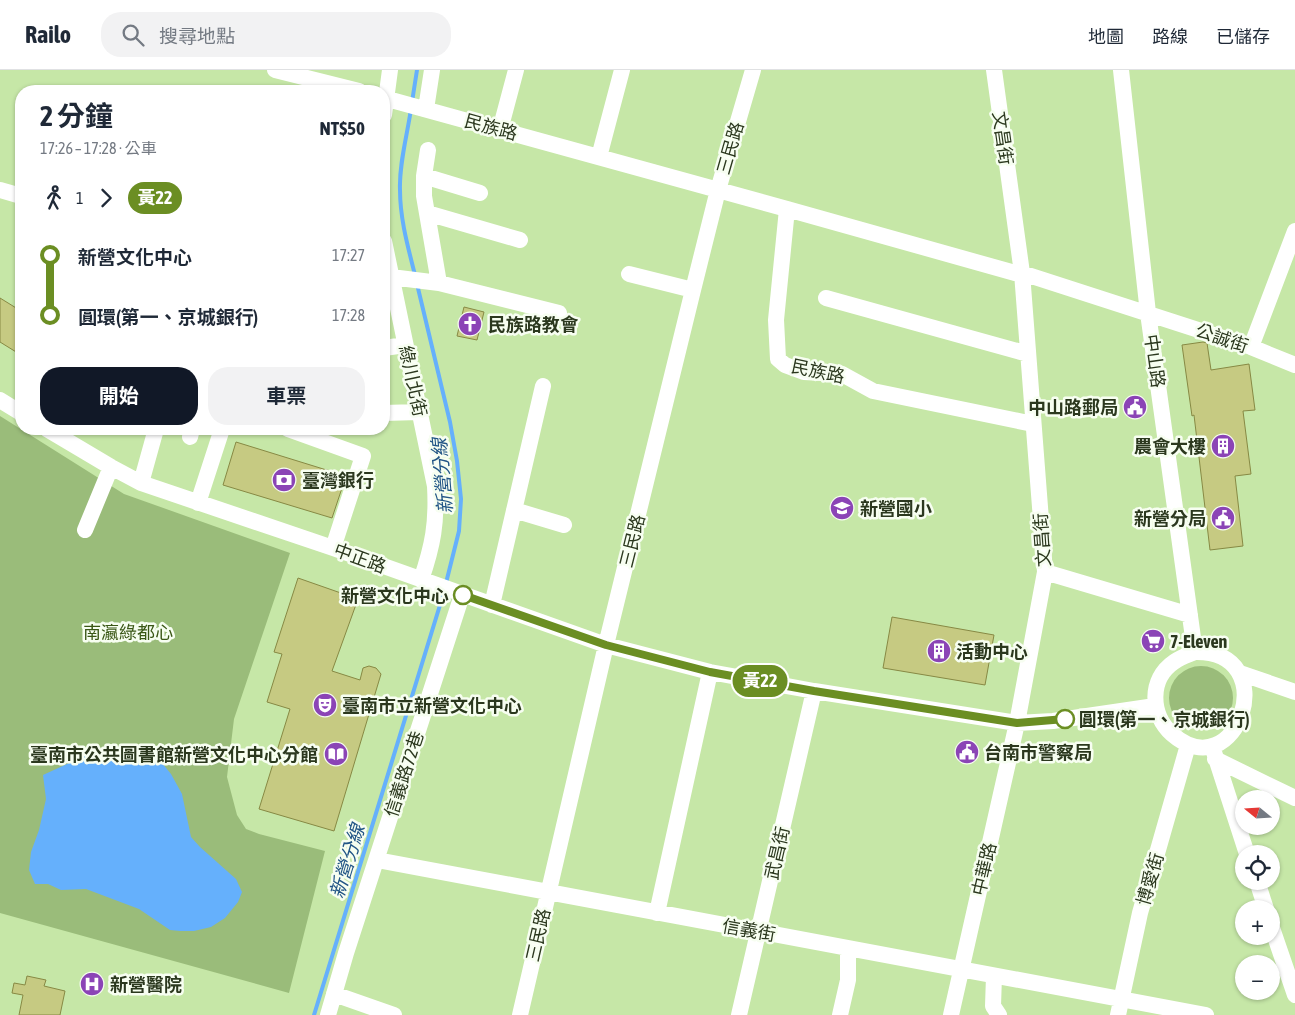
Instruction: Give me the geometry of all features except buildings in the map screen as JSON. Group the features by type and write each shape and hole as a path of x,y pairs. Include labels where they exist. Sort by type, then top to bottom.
{"street":[{"path":"275,70 335,85"},
{"path":"390,70 390,99"},
{"path":"426,109 432,70"},
{"path":"500,130 516,70"},
{"path":"599,157 622,70"},
{"name":"三民路","path":"520,1015 606,645 693,290 718,190 753,70"},
{"name":"文昌街","path":"994,70 1022,273 1045,572 1017,723"},
{"name":"中山路","path":"1121,70 1148,313 1195,652"},
{"name":"民族路","path":"390,99 1015,274 1022,273 1148,313"},
{"path":"428,150 424,176 433,283"},
{"path":"424,176 480,193"},
{"path":"0,190 15,194"},
{"name":"民族路","path":"787,209 776,320 778,359 785,365 804,372 842,374 873,391 1034,424"},
{"path":"427,213 520,240"},
{"path":"1251,348 1295,231"},
{"name":"綠川北街","path":"390,256 398,278 390,291"},
{"path":"629,274 693,290"},
{"path":"398,278 433,283 559,313"},
{"name":"綠川北街","path":"390,296 405,345 434,486 436,512 433,542 425,581"},
{"path":"826,298 1028,354"},
{"name":"公誠街","path":"1148,313 1295,365"},
{"path":"390,347 405,345"},
{"path":"492,605 543,386"},
{"path":"0,400 15,409"},
{"path":"390,413 419,412"},
{"name":"中正路","path":"58,435 141,483 333,548 606,645 710,672 814,691 1017,723 1053,721 1155,706"},
{"path":"141,483 154,435"},
{"path":"198,503 220,435"},
{"path":"305,435 363,456 333,548"},
{"path":"85,530 111,467"},
{"path":"514,510 564,525"},
{"path":"1045,572 1190,615"},
{"name":"信義路72巷","path":"328,1015 458,594"},
{"path":"1295,692 1240,673 1227,660 1217,655 1195,652 1174,662 1165,670 1158,681 1155,694 1155,706 1164,726 1179,739 1214,753 1295,798"},
{"path":"657,913 710,672"},
{"path":"1214,753 1221,742 1232,734 1239,723 1244,709 1245,696 1240,673"},
{"name":"武昌街","path":"739,1015 814,691"},
{"name":"中華路","path":"951,1015 1017,723"},
{"name":"博愛街","path":"1119,1007 1140,913 1188,744"},
{"path":"1214,753 1244,845"},
{"name":"信義街","path":"377,860 961,969 1119,1007 1206,1015"},
{"path":"840,1015 848,980 848,948"},
{"path":"1287,948 1295,995"},
{"path":"994,976 993,1006 999,1015"},
{"path":"334,994 394,1015"}],"green space":[{"name":"南瀛綠都心","path":"0,416 15,425 15,435 30,435 124,494 290,553 234,719 227,777 237,815 246,829 325,851 289,993 0,913"},
{"path":"1195,666 1207,666 1224,675 1231,686 1233,698 1231,710 1224,721 1207,730 1195,730 1183,725 1174,716 1169,704 1169,692 1174,680 1183,671"}],"water":[{"path":"110,748 141,750 157,757 171,774 182,794 191,837 236,879 242,892 238,902 225,918 211,927 194,931 170,930 139,909 86,889 61,890 48,884 35,884 29,870 31,852 39,830 46,799 43,775 91,753"}],"waterway":[{"name":"新營分線","path":"412,102 417,70"},
{"name":"新營分線","path":"411,109 402,160 400,201 415,275"},
{"name":"新營分線","path":"417,284 450,422 461,499 459,531 446,583"},
{"name":"新營分線","path":"314,1015 444,592"}],"bus line":[{"name":"黃22","path":"463,595 606,645 710,672 814,691 1017,723 1065,719"}],"place":[{"name":"民族路教會","path":"470,324"},
{"name":"中山路郵局","path":"1135,407"},
{"name":"農會大樓","path":"1223,446"},
{"name":"臺灣銀行","path":"284,480"},
{"name":"新營國小","path":"842,508"},
{"name":"新營分局","path":"1223,518"},
{"name":"新營文化中心","path":"463,595"},
{"name":"7-Eleven","path":"1153,641"},
{"name":"活動中心","path":"939,651"},
{"name":"臺南市立新營文化中心","path":"325,705"},
{"name":"圓環(第一、京城銀行)","path":"1065,719"},
{"name":"台南市警察局","path":"967,752"},
{"name":"臺南市公共圖書館新營文化中心分館","path":"336,754"},
{"name":"新營醫院","path":"92,984"}]}
